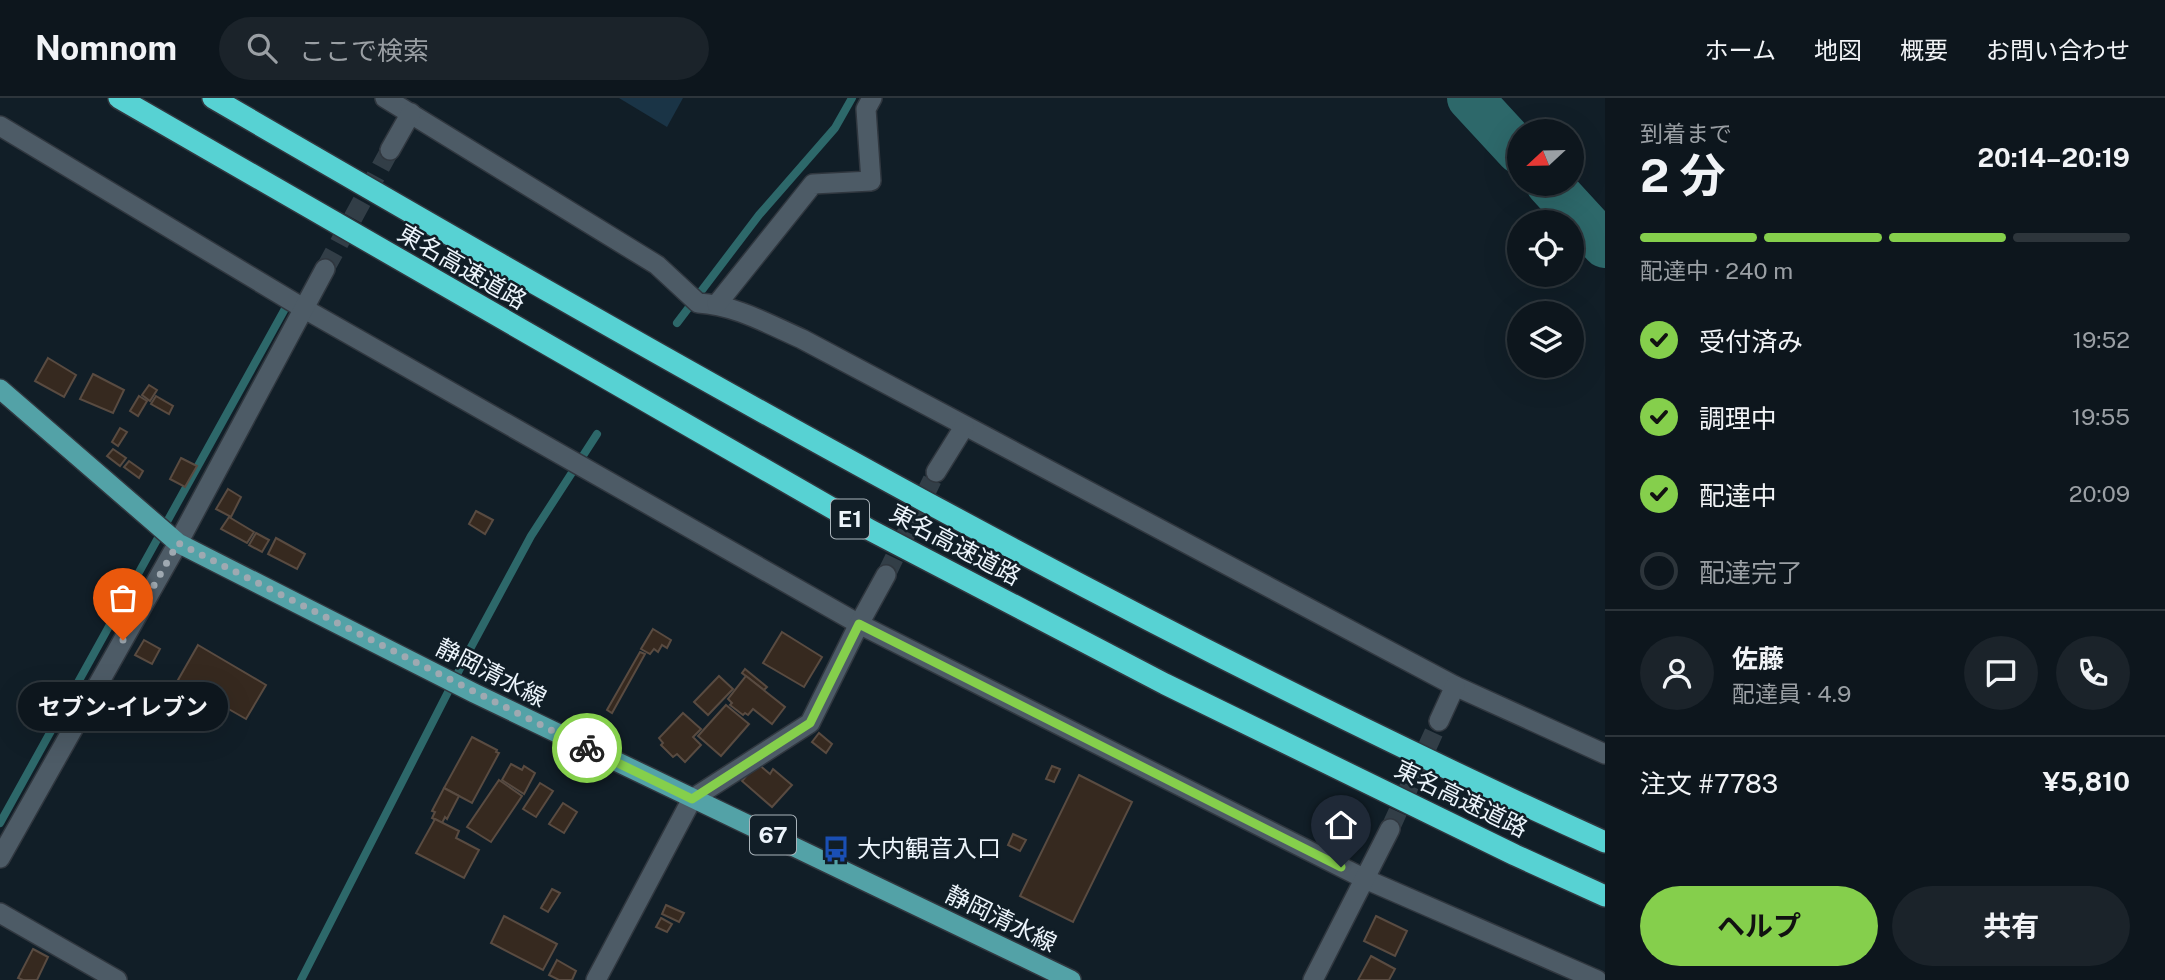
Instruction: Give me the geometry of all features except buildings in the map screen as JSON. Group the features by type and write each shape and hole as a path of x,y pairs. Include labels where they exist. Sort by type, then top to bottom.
{"highway":[{"name":"東名高速道路","path":"118,98 870,530 1165,684 1605,896"},
{"name":"東名高速道路","path":"213,98 610,328 894,486 1188,641 1605,842"}],"main road":[{"name":"静岡清水線","path":"0,389 178,543 474,693 1072,980"}],"street":[{"path":"385,98 657,265 677,283 708,304 745,313 802,339 1455,687 1605,754"},
{"path":"708,304 813,184 871,181 866,109 872,98"},
{"path":"390,150 411,113"},
{"path":"0,126 303,308 859,624 1365,879 1597,980"},
{"path":"0,858 178,543 325,269"},
{"path":"936,472 964,427"},
{"path":"596,980 692,799 810,723 886,575"},
{"path":"1440,722 1455,687"},
{"path":"1313,980 1390,830"},
{"path":"0,913 117,980"}],"shaded area":[{"path":"619,98 683,98 667,127"}],"waterway":[{"path":"677,323 759,215 835,128 852,98"},
{"path":"1470,98 1507,138"},
{"path":"1560,196 1605,245"},
{"path":"0,823 286,307"},
{"path":"301,980 470,649 531,536 597,434"}],"tunnel":[{"path":"325,269 390,150"},
{"path":"886,575 936,472"},
{"path":"1390,829 1439,721"}],"way so far":[{"path":"123,640 178,543 587,748"}],"place":[{"name":"セブン-イレブン","path":"123,640"},
{"name":"大内観音入口","path":"836,849"}],"route":[{"path":"587,748 692,799 810,723 859,624 1341,867"}]}
